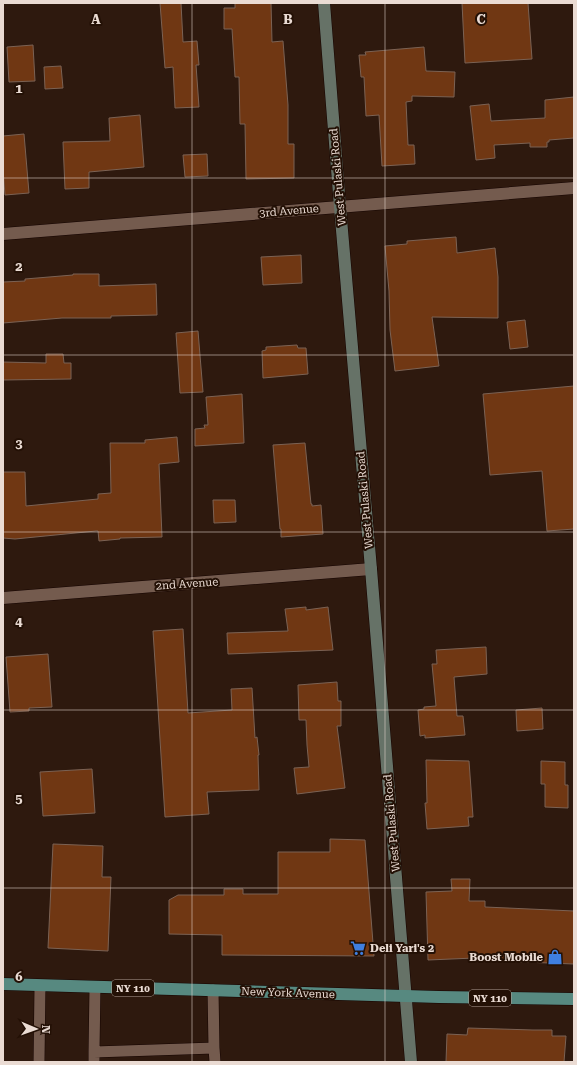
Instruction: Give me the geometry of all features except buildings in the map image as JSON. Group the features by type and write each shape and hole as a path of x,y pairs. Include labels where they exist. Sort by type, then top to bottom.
{"main road":[{"name":"West Pulaski Road","path":"324,3 411,1062"},
{"name":"New York Avenue","path":"3,984 406,996 574,999"}],"street":[{"name":"3rd Avenue","path":"3,234 574,188"},
{"name":"2nd Avenue","path":"3,598 371,569"}],"lane":[{"path":"39,1062 40,986"},
{"path":"94,987 94,1057 214,1048"},
{"path":"213,990 215,1062"}],"place":[{"name":"Deli Yari's 2","path":"358,948"},
{"name":"Boost Mobile","path":"555,957"}]}
